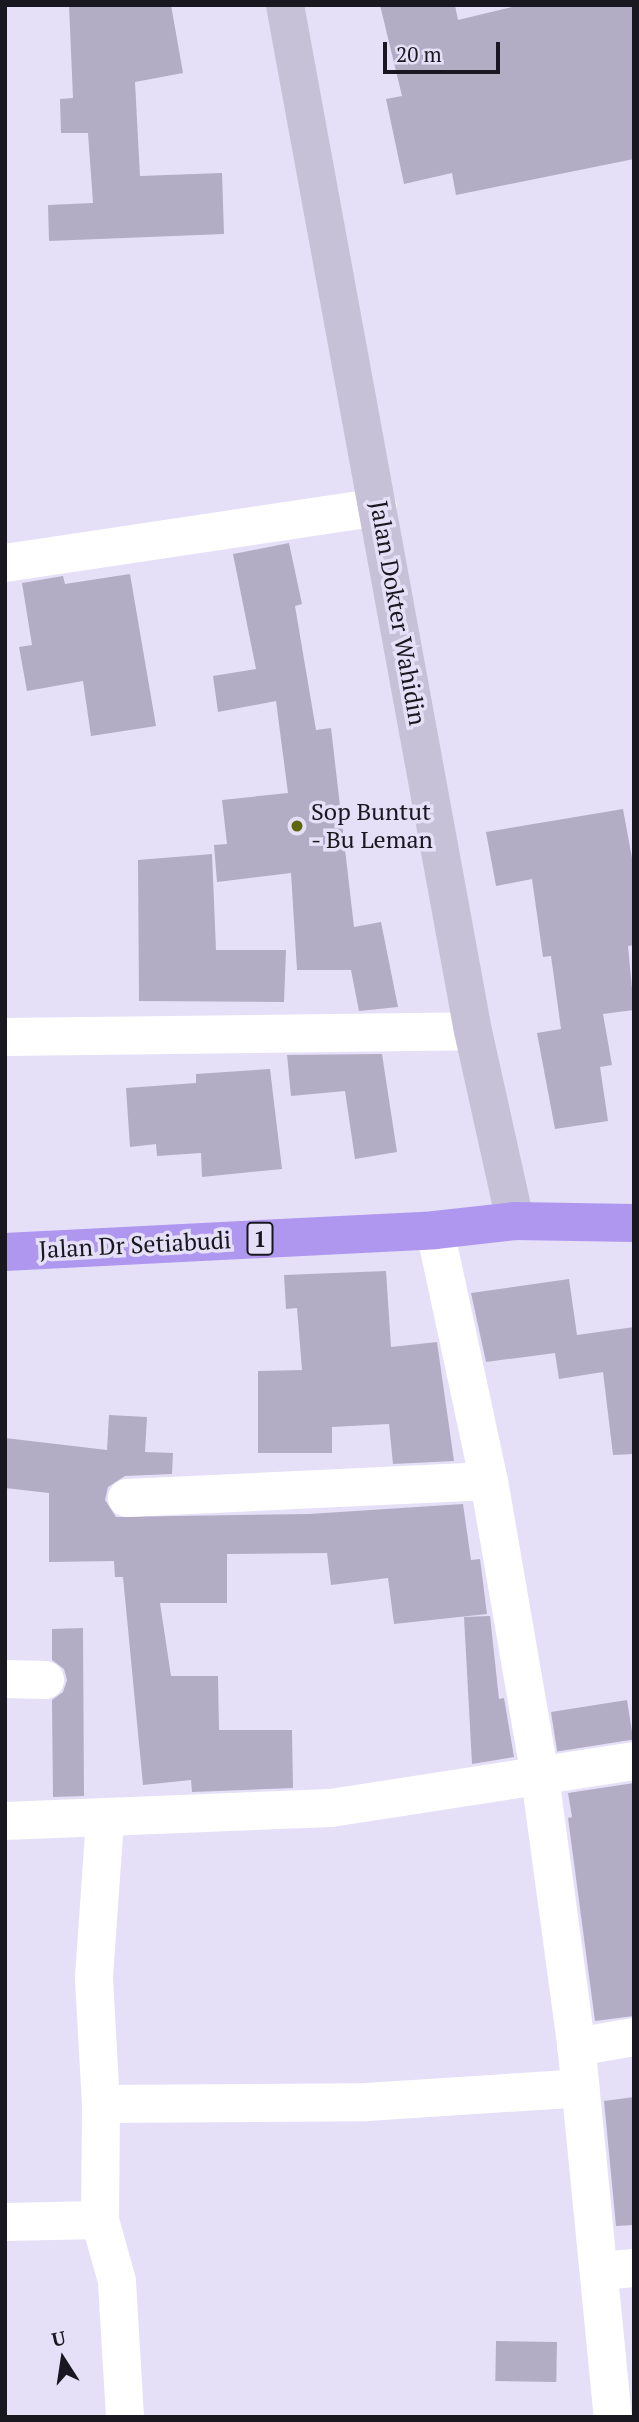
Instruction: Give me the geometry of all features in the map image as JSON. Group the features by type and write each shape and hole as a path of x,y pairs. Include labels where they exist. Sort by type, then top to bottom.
{"highway":[{"name":"1","path":"515,1221 634,1223"},
{"name":"Jalan Dr Setiabudi","path":"5,1252 435,1230 515,1221"}],"street":[{"name":"Jalan Dokter Wahidin","path":"285,5 473,1031 515,1221"},
{"path":"5,563 379,507"},
{"path":"5,1037 473,1031"},
{"path":"435,1230 489,1481 540,1777 581,2088 617,2269 613,2417"},
{"path":"127,1499 489,1481"},
{"path":"5,1679 45,1680"},
{"path":"5,1821 331,1808 634,1761"},
{"path":"105,1818 94,1977 101,2104 100,2220 117,2281 125,2417"},
{"path":"576,2047 634,2037"},
{"path":"101,2104 367,2102 581,2088"},
{"path":"5,2222 100,2220"}],"building":[{"path":"69,5 171,5 183,73 135,82 140,176 222,173 224,234 49,241 48,205 93,203 88,133 61,133 60,99 73,98"},
{"path":"380,5 455,5 458,20 520,5 634,5 634,159 456,195 452,173 404,184 386,99 402,96"},
{"path":"289,543 302,604 295,606 316,730 331,728 354,927 381,922 398,1007 359,1011 351,970 297,970 291,873 217,882 214,845 227,844 222,800 288,793 276,701 218,712 213,676 256,669 233,554"},
{"path":"130,574 156,726 91,736 83,681 27,691 19,647 32,645 22,583 63,576 65,584"},
{"path":"623,809 634,869 634,945 628,946 634,1010 603,1014 612,1065 600,1067 608,1121 555,1129 537,1033 561,1029 551,956 543,957 532,879 496,886 486,832"},
{"path":"212,854 216,950 286,950 284,1002 139,1001 138,860"},
{"path":"382,1054 397,1152 355,1159 345,1091 291,1096 287,1055"},
{"path":"270,1069 282,1169 202,1177 201,1153 157,1156 156,1144 130,1147 126,1088 196,1083 196,1074"},
{"path":"386,1271 391,1347 437,1342 454,1461 393,1464 389,1424 332,1427 332,1453 258,1453 258,1371 302,1370 297,1308 286,1309 284,1275"},
{"path":"569,1279 577,1335 634,1327 634,1454 613,1455 603,1372 559,1379 555,1353 486,1362 471,1293"},
{"path":"109,1415 147,1417 145,1452 173,1453 172,1474 125,1476 108,1487 105,1500 116,1517 309,1514 463,1504 471,1560 480,1559 487,1614 394,1624 388,1578 331,1585 327,1553 227,1554 227,1603 160,1603 171,1676 218,1676 219,1730 292,1730 293,1788 192,1792 191,1780 143,1785 123,1577 115,1577 114,1561 49,1562 49,1493 5,1488 5,1438 107,1450"},
{"path":"490,1616 499,1699 504,1698 514,1757 472,1764 464,1617"},
{"path":"83,1628 84,1796 53,1797 52,1700 63,1692 67,1680 64,1669 52,1660 52,1629"},
{"path":"627,1700 633,1740 557,1752 551,1712"},
{"path":"634,1783 634,2016 595,2021 568,1818 572,1817 568,1793"},
{"path":"634,2097 634,2225 616,2226 604,2101"},
{"path":"496,2341 557,2342 556,2382 495,2381"}],"place":[{"name":"Sop Buntut - Bu Leman","path":"297,826"}]}
